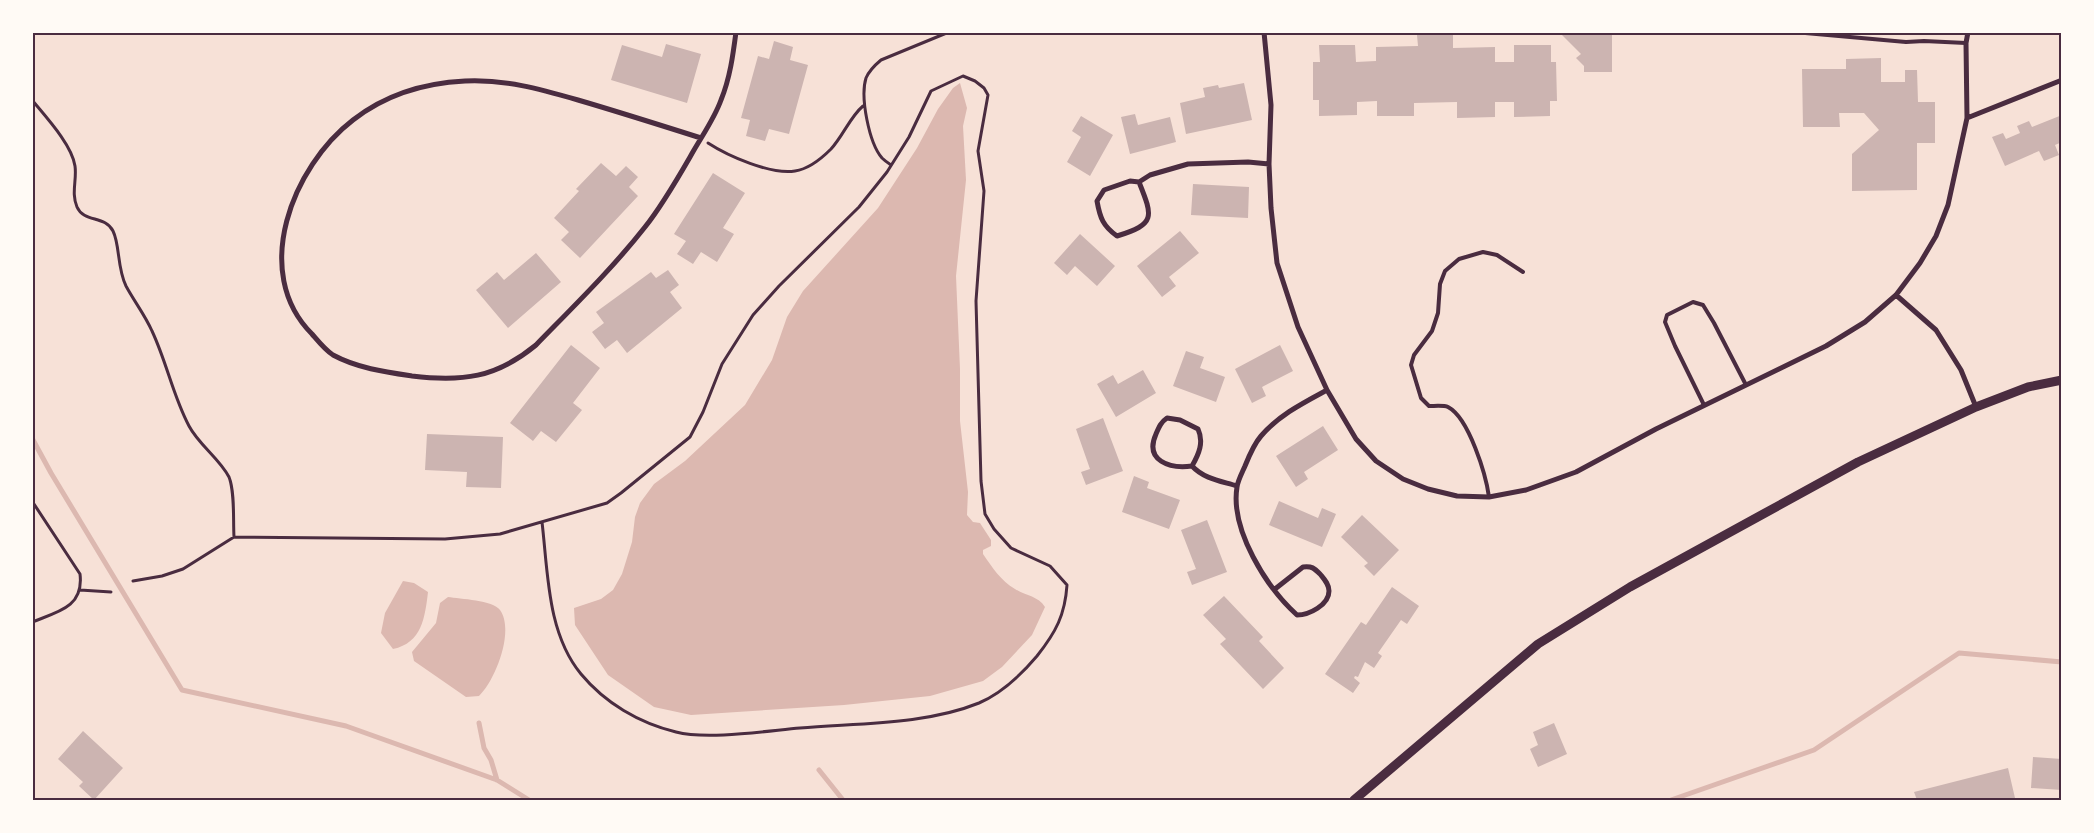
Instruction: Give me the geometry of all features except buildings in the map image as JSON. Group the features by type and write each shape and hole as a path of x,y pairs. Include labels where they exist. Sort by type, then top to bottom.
{"street":[{"path":"701,138 521,84 467,80 433,83 407,90 388,98 354,119 333,137 318,155 297,193 283,238 281,265 285,290 294,312 306,328 332,354 365,368 441,379 466,378 490,372 522,356 536,345 617,259 645,227 664,201 701,138 722,99 730,70 736,32"},
{"path":"1264,32 1271,105 1269,164 1271,208 1277,262 1298,327 1327,390 1356,439 1383,466 1403,479 1428,490 1457,496 1489,497 1526,490 1576,472 1656,429 1826,346 1865,322 1896,295 1920,263 1936,236 1946,212 1967,118 1966,43 1968,32"},
{"path":"1967,118 2062,80"},
{"path":"1139,182 1149,208 1149,216 1145,224 1117,236 1106,229 1099,212 1098,201 1104,190 1130,181 1139,182 1150,175 1188,164 1248,162 1269,164"},
{"path":"1896,295 1936,330 1961,370 1976,407"},
{"path":"1354,800 1538,644 1592,610 1690,553 1850,467 1976,407 2028,387 2062,380"},
{"path":"1276,589 1303,567 1313,567 1326,581 1330,589 1324,603 1309,614 1297,614 1286,604 1266,577 1248,546 1240,524 1236,502 1237,486 1248,458 1260,437 1280,418 1297,406 1327,390"},
{"path":"1167,418 1180,420 1198,429 1201,444 1197,458 1192,466 1179,468 1157,459 1153,452 1152,445 1155,437 1162,422 1167,418"},
{"path":"1192,466 1198,473 1206,477 1237,486"}],"lane":[{"path":"1794,32 1906,42 1966,43"},
{"path":"1867,39 1868,32"},
{"path":"1489,497 1486,480 1476,450 1459,416 1447,407 1429,406 1421,398 1410,365 1414,354 1432,331 1438,313 1440,284 1445,271 1459,259 1483,252 1497,255 1523,272"},
{"path":"1704,405 1665,322 1667,315 1693,302 1703,305 1746,385"}],"path":[{"path":"891,165 881,157 870,132 863,106 866,79 881,60 949,32"},
{"path":"133,581 183,570 234,537 445,539 500,534 607,503 690,437 703,412 722,364 753,315 778,286 859,207 891,165 908,137 931,91 963,76 984,88 988,95 988,102 978,151 984,191 976,301 981,481 985,514 994,529 1011,548 1050,566 1058,572 1067,585 1066,600 1054,635 1029,666 1005,688 980,702 954,712 914,719 716,735 678,733 637,718 603,696 580,673 561,640 552,608 542,522"},
{"path":"32,100 71,152 74,159 74,199 77,209 84,217 102,221 113,232 119,268 126,286 153,333 176,402 200,443 229,478 234,537"},
{"path":"701,138 716,148 749,163 782,172 797,171 818,161 832,148 863,106"},
{"path":"32,501 80,574 78,596 69,606 32,622"},
{"path":"80,590 111,592"}],"shaded area":[{"path":"960,83 967,108 963,126 966,180 956,276 960,421 968,492 967,515 973,522 980,523 991,540 991,546 983,550 983,554 997,573 1010,586 1035,598 1045,607 1032,635 1002,667 983,681 930,696 844,705 691,715 654,707 608,675 575,625 574,608 601,599 613,590 622,574 632,542 635,517 640,503 654,484 685,461 745,405 772,360 787,317 803,291 878,208 917,148 938,109 953,88"},
{"path":"403,581 414,583 428,592 427,601 423,619 416,635 403,646 393,649 381,633 385,613"},
{"path":"448,597 476,600 491,604 500,610 504,619 504,642 497,668 479,696 466,697 414,661 412,652 436,623 440,603"}],"waterway":[{"path":"32,438 51,473 182,690 346,726 497,780 529,800"},
{"path":"1671,800 1814,750 1959,653 2062,662"},
{"path":"479,723 484,748 491,760 497,780"},
{"path":"819,770 843,800"}]}
